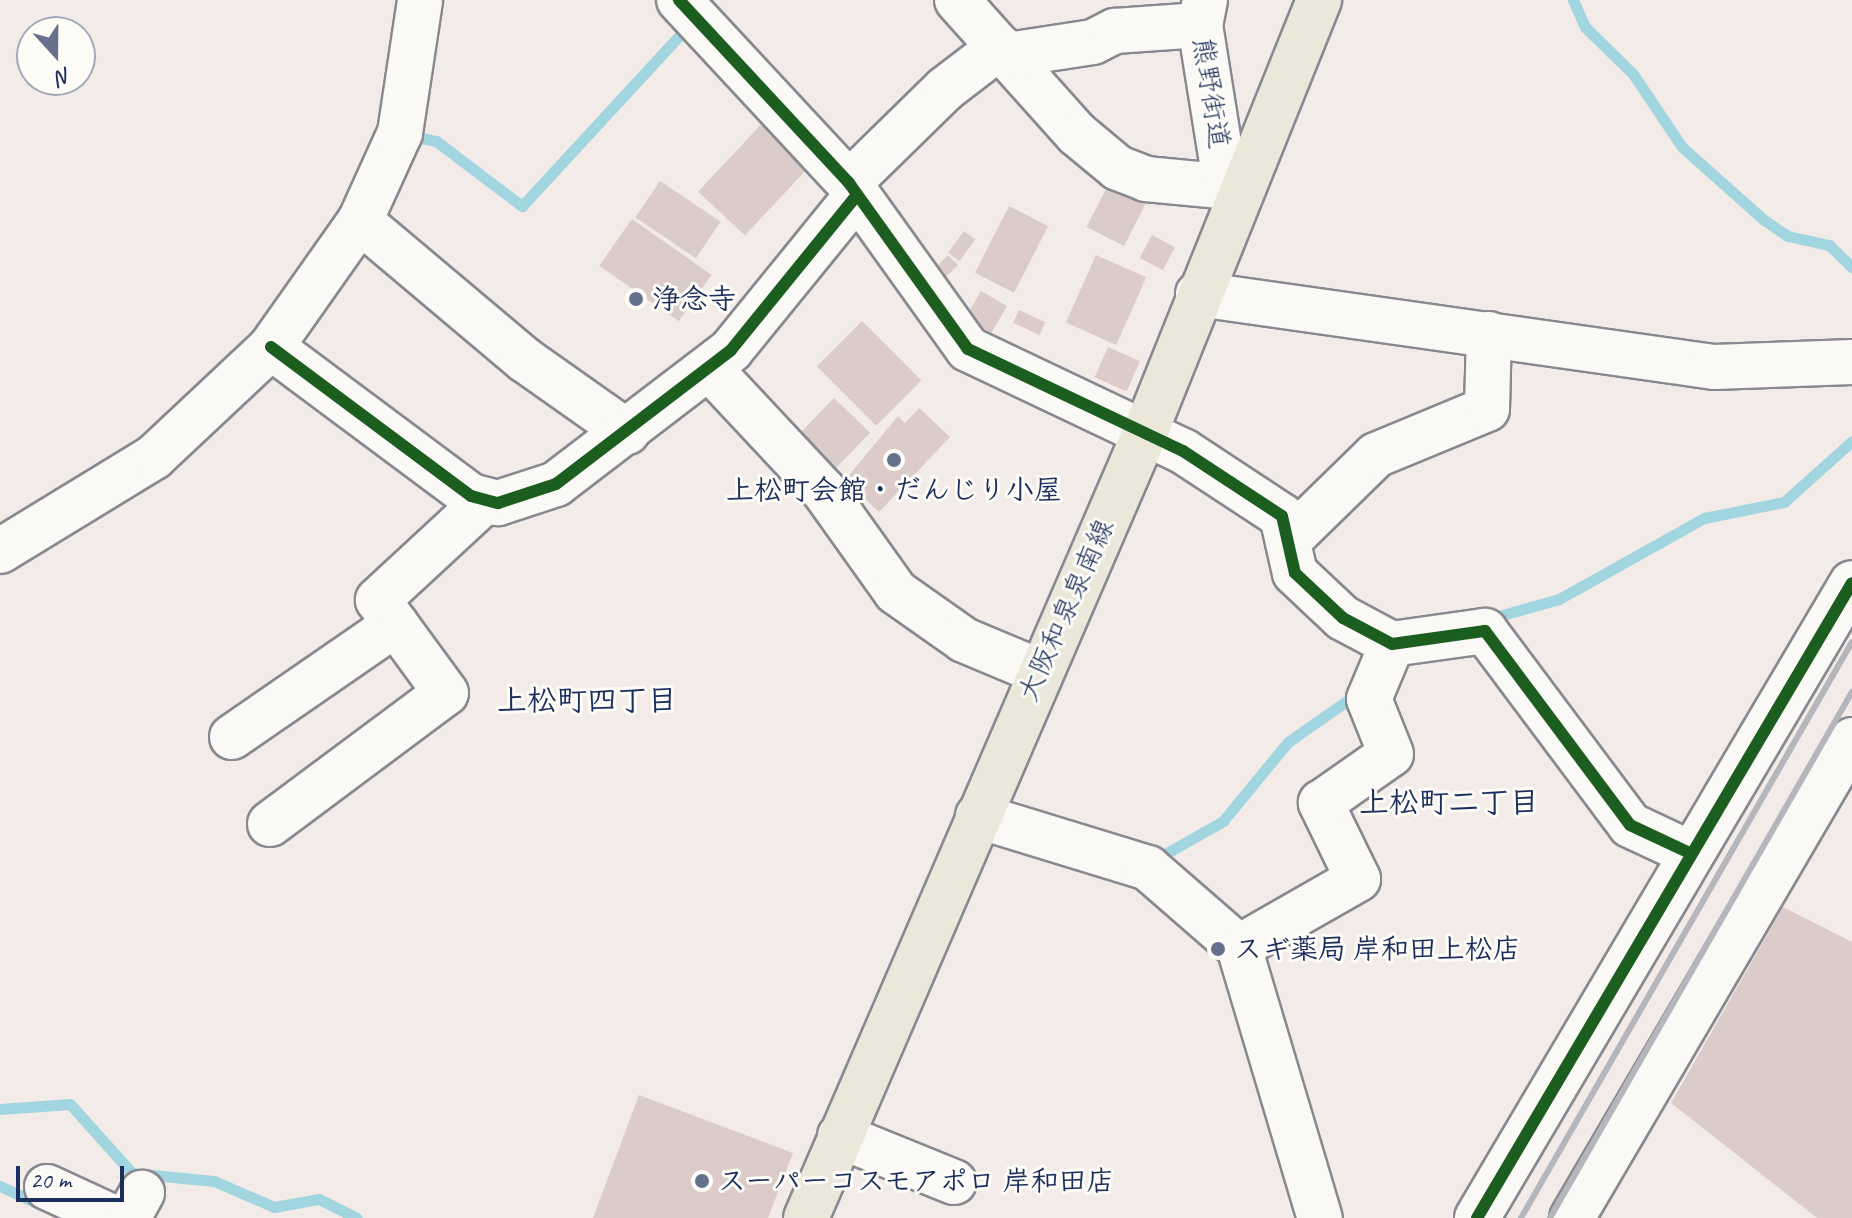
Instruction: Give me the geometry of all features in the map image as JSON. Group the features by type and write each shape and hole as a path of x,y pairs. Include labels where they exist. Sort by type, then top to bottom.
{"main road":[{"name":"大阪和泉泉南線","path":"806,1218 1038,671 1145,433 1198,294 1234,187 1319,0"}],"street":[{"path":"0,551 154,457 271,347 360,221 400,133 420,0"},
{"path":"679,0 852,190 968,349 1145,433 1282,516 1295,573 1343,618 1392,644 1485,631 1630,825 1692,854"},
{"path":"957,0 1077,134 1118,168 1146,179 1234,187"},
{"path":"270,824 446,693 378,600 486,500 556,484 709,368 852,190 945,89 1004,51 1093,42 1115,31 1202,12"},
{"name":"熊野街道","path":"1202,12 1234,187"},
{"path":"360,221 525,360 627,432"},
{"path":"1198,294 1714,367 1852,362"},
{"path":"1288,541 1376,455 1487,409 1489,334"},
{"path":"271,347 486,500"},
{"path":"709,368 824,491 896,592 964,640 1038,671"},
{"path":"1477,1218 1852,583"},
{"path":"232,737 396,624"},
{"path":"1239,947 1358,879 1321,803 1391,754 1369,699 1392,644"},
{"path":"1572,1218 1852,740"},
{"path":"978,816 1148,868 1239,947 1320,1218"},
{"path":"840,1136 954,1182"},
{"path":"47,1187 128,1210"}],"building":[{"path":"767,118 814,162 745,236 698,192"},
{"path":"1112,177 1149,196 1124,246 1087,227"},
{"path":"660,181 721,222 696,258 635,217"},
{"path":"1009,206 1048,226 1014,293 975,273"},
{"path":"632,219 711,275 679,321 599,266"},
{"path":"964,231 975,239 959,261 948,253"},
{"path":"1152,235 1175,247 1163,270 1140,258"},
{"path":"948,255 958,265 940,283 930,273"},
{"path":"1096,255 1146,277 1116,345 1066,323"},
{"path":"981,291 1007,306 991,333 966,318"},
{"path":"1019,310 1045,322 1039,335 1013,323"},
{"path":"862,321 921,380 876,426 817,366"},
{"path":"1108,347 1140,361 1127,391 1095,377"},
{"path":"834,398 870,433 835,469 799,435"},
{"name":"上松町会館・だんじり小屋","path":"919,408 950,437 879,512 845,480 898,416 905,423"},
{"path":"1783,907 1852,942 1852,1218 1817,1218 1671,1103"},
{"path":"639,1095 793,1153 768,1218 593,1218"}],"waterway":[{"path":"1573,0 1585,27 1633,74 1682,147 1764,220 1788,236 1829,245 1852,267"},
{"path":"412,136 436,141 522,206 688,26"},
{"path":"1488,619 1559,599 1704,518 1784,502 1852,441"},
{"path":"1158,858 1223,821 1288,742 1358,693"},
{"path":"0,1109 70,1104 132,1173 214,1181 274,1207 319,1199 357,1218"},
{"path":"0,1186 43,1206"}],"railway":[{"path":"1521,1218 1852,642"},
{"path":"1550,1218 1852,692"}],"cycle path":[{"path":"679,0 849,183 968,349 1183,451 1282,516 1295,573 1343,618 1392,644 1485,631 1630,825 1692,854"},
{"path":"271,347 471,496 498,503 556,484 731,350 856,196"},
{"path":"1477,1218 1852,583"}],"place":[{"name":"浄念寺","path":"636,299"},
{"name":"上松町会館・だんじり小屋","path":"894,460"},
{"name":"スギ薬局 岸和田上松店","path":"1218,949"},
{"name":"スーパーコスモアポロ 岸和田店","path":"702,1181"}],"district":[{"name":"上松町四丁目","path":"587,700"},
{"name":"上松町二丁目","path":"1449,802"}]}
